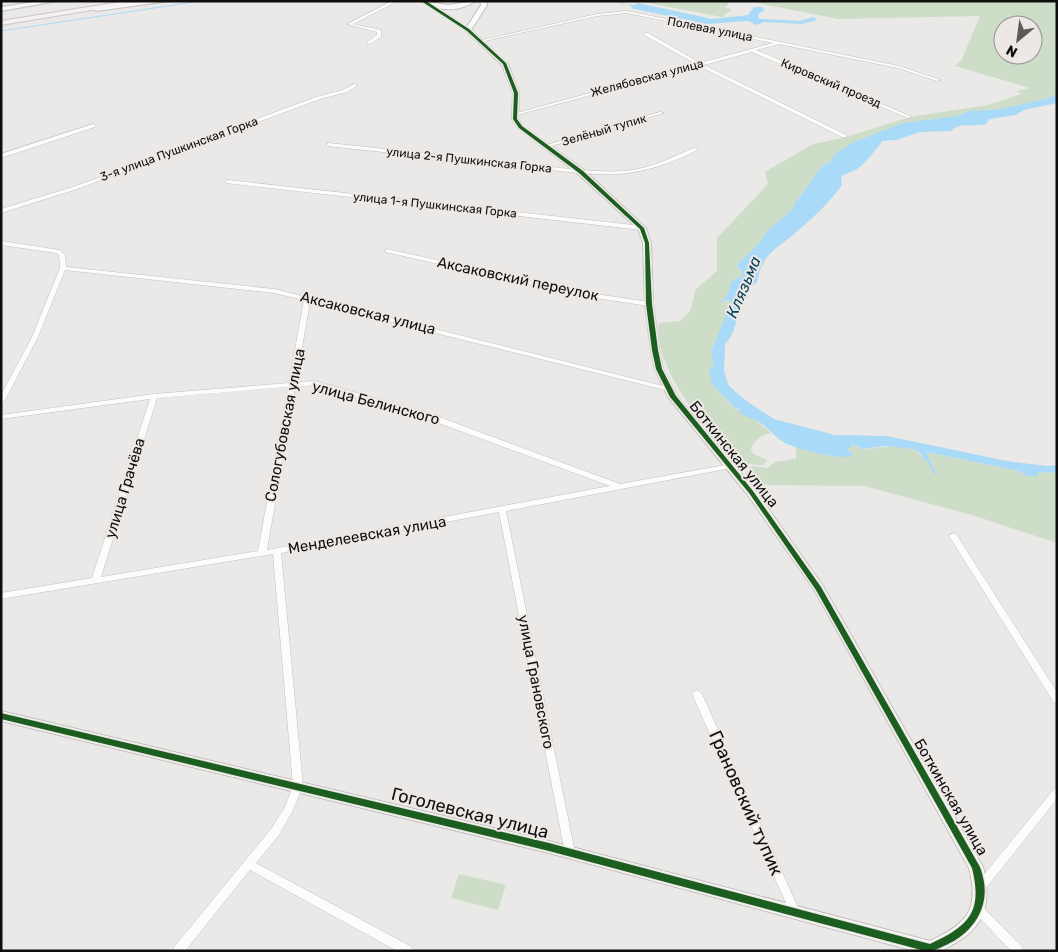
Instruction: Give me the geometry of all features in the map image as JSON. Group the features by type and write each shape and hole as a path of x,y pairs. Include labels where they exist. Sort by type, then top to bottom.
{"highway":[{"path":"1,16 142,1"},
{"path":"1,23 98,5"}],"main road":[{"path":"1,9 54,1"},
{"path":"98,5 166,1"},
{"path":"424,1 437,6 450,7 464,6 472,1"},
{"path":"35,4 58,2"}],"street":[{"path":"368,43 379,36 379,31 349,24 396,1"},
{"path":"424,1 468,30 506,64 516,93 515,119 520,127 581,172 642,228"},
{"path":"468,30 484,5 483,1"},
{"name":"Полевая улица","path":"480,41 597,15 627,12 899,66 939,80"},
{"path":"646,34 699,64 844,136"},
{"name":"Желябовская улица","path":"515,115 780,42"},
{"name":"Кировский проезд","path":"752,50 910,117"},
{"name":"3-я улица Пушкинская Горка","path":"1,211 75,188 318,98 345,91 356,85"},
{"name":"Зелёный тупик","path":"546,146 662,113"},
{"path":"1,156 93,126"},
{"name":"улица 2-я Пушкинская Горка","path":"329,145 548,166 581,172 632,172 696,149"},
{"name":"улица 1-я Пушкинская Горка","path":"228,182 642,228"},
{"name":"Боткинская улица","path":"642,228 647,243 649,304 659,369 679,404 732,466 819,590 976,867 982,885 980,910"},
{"path":"1,243 58,251 62,255 63,268 34,337 1,402"},
{"name":"Аксаковский переулок","path":"387,251 582,294 649,304"},
{"name":"Аксаковская улица","path":"63,268 215,283 308,298 669,389"},
{"name":"Сологубовская улица","path":"262,553 281,434 293,385 308,298"},
{"name":"улица Белинского","path":"1,417 154,396 315,383 428,416 622,487"},
{"name":"улица Грачёва","path":"96,580 154,396"},
{"name":"Менделеевская улица","path":"1,596 277,551 732,466"},
{"name":"улица Грановского","path":"502,510 570,853"},
{"path":"953,536 1057,700"},
{"path":"178,951 284,819 298,786 277,551"},
{"name":"Грановский тупик","path":"697,694 795,912"},
{"name":"Гоголевская улица","path":"1,716 570,853 929,949"},
{"path":"982,885 1057,792"},
{"path":"249,864 408,951"},
{"path":"929,949 954,936 980,910 1018,951"}],"green space":[{"path":"731,1 725,8 732,9 722,17 643,2"},
{"path":"747,1 1057,1 1057,94 1045,99 1000,109 969,111 957,116 903,123 854,142 837,152 829,163 822,166 799,197 794,209 767,231 760,242 736,267 740,269 743,275 734,279 726,297 722,301 731,300 731,302 711,352 714,366 712,384 732,406 771,433 758,438 751,449 753,454 768,460 762,465 749,464 743,472 702,422 674,381 659,341 659,323 680,321 690,311 696,289 717,271 717,238 768,184 765,172 813,144 843,138 910,117 988,105 1021,94 1016,91 1030,88 955,66 961,61 980,16 838,19"},
{"path":"850,444 865,449 887,447 911,448 921,456 925,452 1019,471 1027,476 1039,472 1057,473 1057,543 972,515 864,486 755,485 745,474 752,466 767,468 775,462 796,459 796,446 830,456"},
{"path":"459,874 506,885 498,910 451,898"}],"water":[{"path":"638,3 712,19 748,15 754,7 762,7 765,10 759,13 758,18 760,19 800,21 814,17 817,20 802,24 764,22 757,25 748,21 707,24 630,8"},
{"name":"Клязьма","path":"1057,94 1057,103 1024,110 1016,115 989,119 986,124 958,127 951,131 920,132 896,140 881,141 860,167 841,177 842,185 819,212 765,260 757,283 750,288 741,303 734,330 725,344 724,371 729,386 745,400 774,419 835,435 887,436 1007,461 1047,466 1057,465 1057,473 1039,472 1037,476 1027,476 1019,471 926,452 930,461 926,461 919,452 913,449 885,446 863,449 851,444 851,448 846,448 851,452 852,456 829,456 783,442 759,422 738,411 740,409 735,408 712,384 709,368 714,366 711,352 731,302 728,300 720,303 726,297 732,281 743,275 736,266 760,242 767,231 793,209 795,203 822,166 829,163 837,152 854,142 903,123 957,116 969,111 1000,109 1045,99"}],"waterway":[{"path":"1,31 201,1"},
{"path":"615,1 625,4"},
{"path":"629,5 634,6"},
{"path":"927,459 935,473"}],"cycle path":[{"path":"423,1 468,30 505,64 516,93 515,119 520,127 581,172 642,228 647,243 649,304 655,350 659,369 673,397 751,492 819,589 976,867 981,896 973,918 956,935 930,948"},
{"path":"1,716 549,847 930,948"}]}
